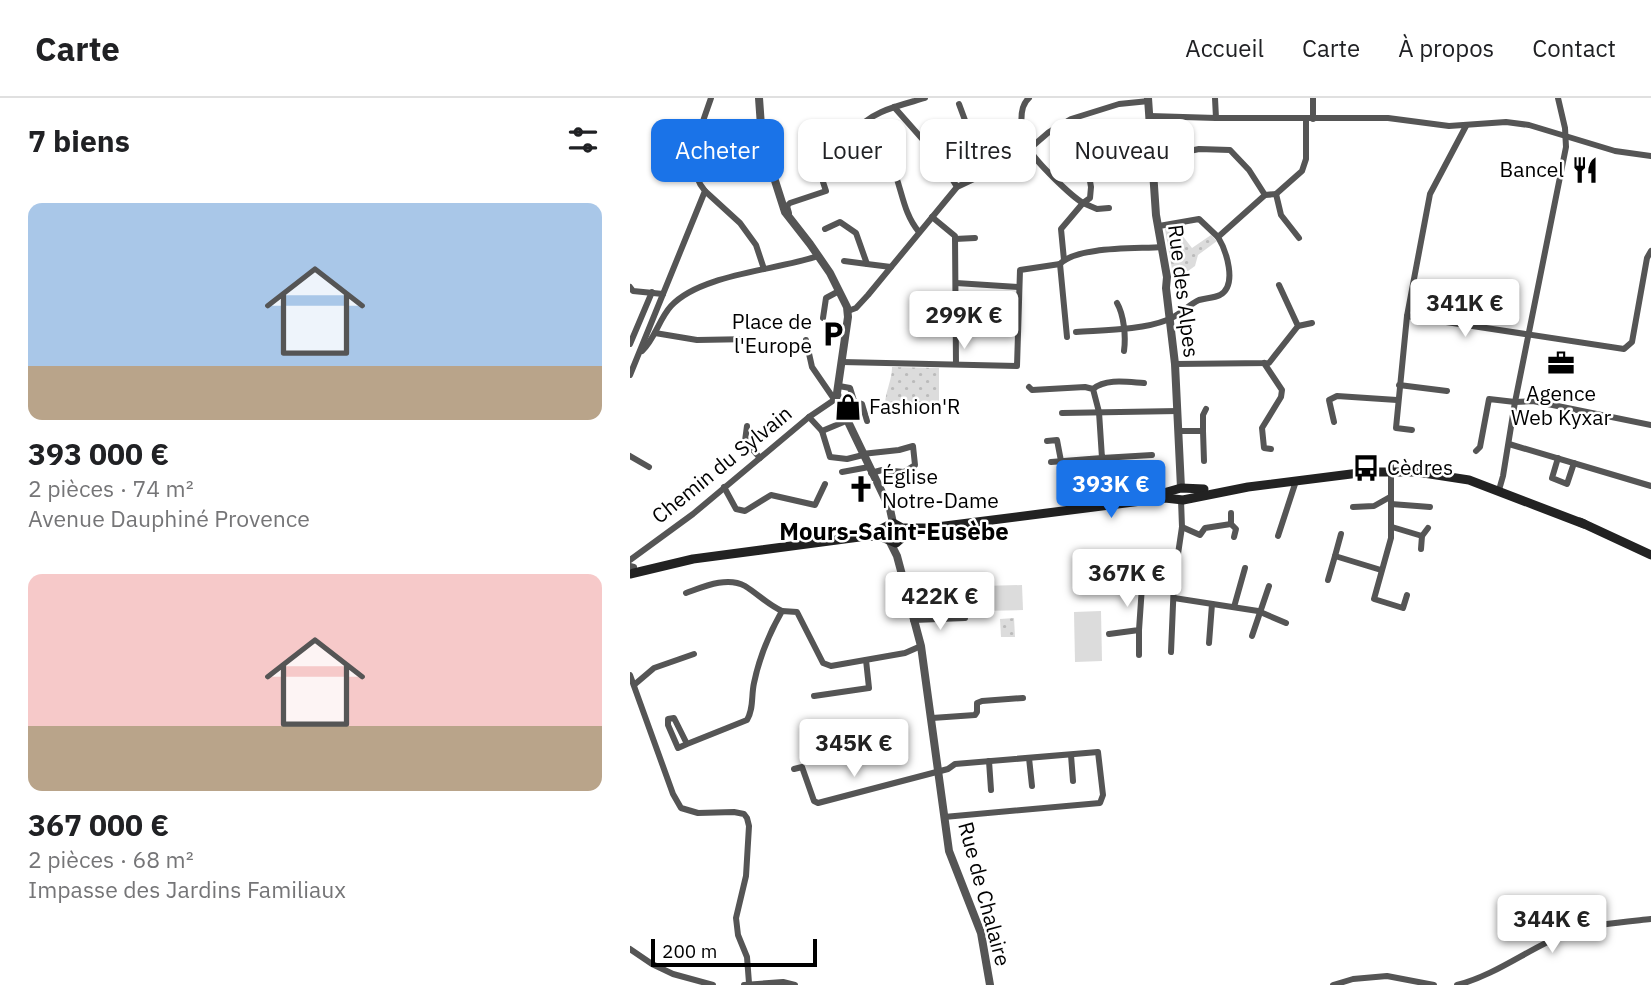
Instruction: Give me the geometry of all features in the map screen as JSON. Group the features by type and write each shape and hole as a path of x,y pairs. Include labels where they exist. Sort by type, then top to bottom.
{"main road":[{"path":"1181,494 1391,469"},
{"path":"633,566 1391,469 1455,472 1500,488 1651,555"}],"street":[{"path":"711,98 695,148 699,185 740,223 756,245 764,269"},
{"path":"759,98 762,140 785,212 818,256 848,311 836,398"},
{"path":"919,232 901,200 900,182 891,164 867,158 856,135 858,127 883,111 925,98"},
{"path":"1022,119 1024,102 1029,98"},
{"path":"1215,98 1216,118"},
{"path":"1218,236 1265,195 1276,194 1305,166 1313,98"},
{"path":"1500,488 1553,218 1566,136 1558,98"},
{"path":"1036,143 1071,119 1119,101 1149,99"},
{"name":"Rue des Alpes","path":"1149,99 1152,173 1175,364 1181,494"},
{"path":"959,104 965,119"},
{"path":"894,107 920,138"},
{"path":"1150,116 1388,118 1466,126 1506,122 1529,125 1615,151 1651,156"},
{"path":"1412,430 1396,428 1407,316 1430,194 1466,126"},
{"path":"1194,150 1230,150 1249,170 1265,195"},
{"path":"1036,158 1070,196 1097,209 1109,208"},
{"path":"791,221 789,204 826,191 823,182"},
{"path":"954,182 957,187"},
{"path":"848,311 856,308 957,187 968,182"},
{"path":"1067,337 1061,229 1090,198 1090,182"},
{"path":"630,375 705,191"},
{"path":"1276,194 1281,215 1299,238"},
{"path":"932,217 955,236 956,365"},
{"path":"1076,332 1123,328 1170,319 1196,301 1218,296 1227,288 1229,263 1226,248 1218,236 1199,219 1159,226"},
{"path":"825,229 839,222 856,233 867,264"},
{"path":"955,239 975,238"},
{"path":"842,362 1017,366 1020,270 1062,262 1067,257 1086,252 1162,247"},
{"path":"1407,316 1624,349 1632,342 1647,258 1651,251"},
{"path":"640,354 672,305 688,293 705,284 764,269 788,266 818,256"},
{"path":"844,261 891,267"},
{"path":"956,283 1019,287"},
{"path":"1279,285 1298,327"},
{"path":"630,287 634,290 663,294"},
{"path":"823,318 826,298 839,291"},
{"path":"630,344 652,292"},
{"path":"1117,303 1123,328 1124,351"},
{"path":"1175,364 1269,363 1298,327 1312,323"},
{"path":"655,333 697,340 752,338"},
{"path":"806,340 812,367 836,398"},
{"path":"1264,363 1282,390 1281,397 1262,428 1264,448 1271,449"},
{"path":"1093,389 1100,383 1107,382 1144,383"},
{"path":"1399,385 1447,391"},
{"path":"839,386 850,388 854,401 862,404 867,421"},
{"path":"1030,387 1031,390 1085,387 1093,389"},
{"path":"1093,389 1099,412 1102,458"},
{"path":"1334,422 1329,400 1337,397 1397,400"},
{"name":"Chemin du Sylvain","path":"633,566 724,487 836,398"},
{"name":"Rue de Chalaire","path":"836,398 890,509 897,556 921,646 952,862 981,933 990,985"},
{"path":"1476,450 1480,447 1489,399 1533,401 1651,425"},
{"path":"1204,461 1203,415 1206,409"},
{"path":"1062,413 1178,411"},
{"path":"809,417 822,431 830,457 847,458 913,446 915,465 904,472 842,472"},
{"path":"822,431 846,421"},
{"path":"747,426 746,441 760,458"},
{"path":"1179,431 1203,431"},
{"path":"1046,441 1057,440 1060,461"},
{"path":"1509,444 1651,486"},
{"path":"1051,462 1152,455"},
{"path":"630,456 649,467"},
{"path":"1558,458 1552,478 1567,484 1574,463"},
{"path":"1391,469 1392,527 1374,598 1403,608 1407,595"},
{"path":"1278,536 1296,481"},
{"path":"724,487 736,509 744,511 771,495 815,505 825,484"},
{"path":"1171,652 1174,582 1182,527 1181,494"},
{"path":"1353,507 1374,506 1390,501 1430,507"},
{"path":"1231,513 1231,524 1236,529 1234,537"},
{"path":"1182,527 1199,535 1205,528 1231,524"},
{"path":"1392,527 1422,536"},
{"path":"1421,549 1422,536 1428,528"},
{"path":"1328,580 1341,534"},
{"path":"1105,554 1138,553 1144,557 1139,654"},
{"path":"1335,556 1381,570"},
{"path":"1234,607 1245,568"},
{"path":"686,593 713,584 736,582 746,586 771,607 796,612 823,663 831,666 905,653 921,646"},
{"path":"1099,583 1174,582"},
{"path":"1252,636 1269,586"},
{"path":"1174,597 1260,612 1286,623"},
{"path":"1209,643 1212,604"},
{"path":"687,744 747,720 751,712 754,682 774,624 782,611"},
{"path":"913,620 965,618"},
{"path":"1109,634 1139,630"},
{"path":"634,685 654,668 694,653"},
{"path":"814,696 869,688 866,660"},
{"path":"630,675 673,794 681,808 698,813 734,812 747,818 749,826 746,876 737,918 738,935 747,957 746,984 783,982 795,985"},
{"path":"932,718 975,715 977,703 982,701 1023,698"},
{"path":"794,769 802,767 814,801 818,803 948,769 955,764 1098,752 1103,795 1100,803 944,817"},
{"path":"1071,755 1073,781"},
{"path":"1030,758 1032,786"},
{"path":"989,761 992,790"},
{"path":"1457,985 1488,973 1568,933 1651,919"},
{"path":"630,949 673,974 713,985"},
{"path":"1334,985 1353,979 1387,976 1433,985"}],"shaded area":[{"path":"1175,226 1192,248 1211,235 1217,241 1198,255 1195,266 1174,281 1165,229"},
{"path":"892,367 939,368 939,402 886,413 885,401"},
{"path":"1022,585 1023,610 983,611 983,586"},
{"path":"1101,611 1102,661 1075,662 1074,612"},
{"path":"1014,618 1015,637 1001,637 1000,619"}],"place":[{"name":"Bancel","path":"1585,170"},
{"name":"Place de l'Europe","path":"833,334"},
{"name":"Agence Web Kyxar","path":"1561,363"},
{"name":"Fashion'R","path":"848,407"},
{"name":"Cèdres","path":"1366,468"},
{"name":"Église Notre-Dame","path":"861,489"}],"district":[{"name":"Mours-Saint-Eusèbe","path":"894,532"}]}
